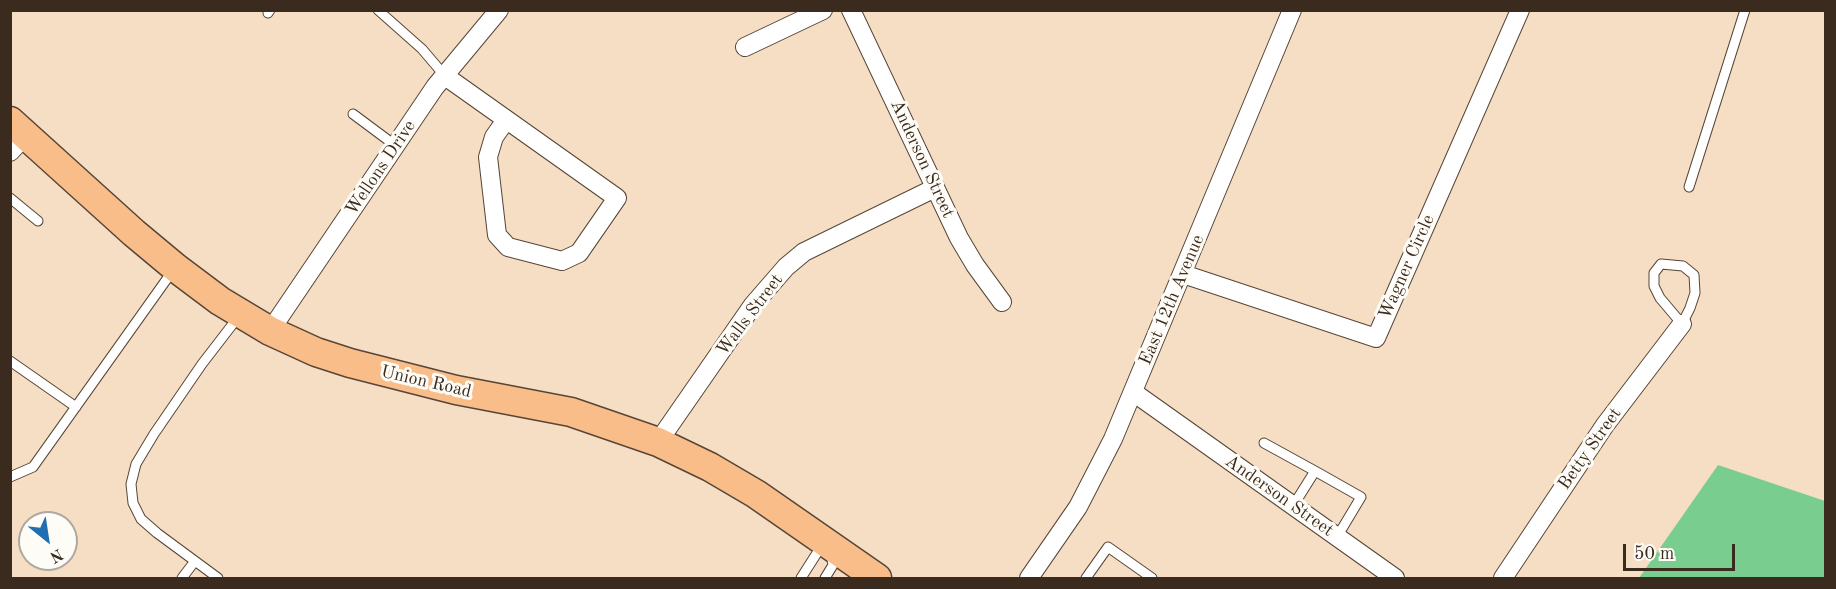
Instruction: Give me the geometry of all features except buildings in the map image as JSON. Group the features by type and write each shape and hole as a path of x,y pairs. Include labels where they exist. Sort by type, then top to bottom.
{"main road":[{"name":"Union Road","path":"14,131 176,268 241,314 270,331 350,363 456,390 571,412 658,442 740,484 877,579"}],"street":[{"name":"Wellons Drive","path":"270,331 445,76 499,10"},
{"path":"745,47 823,10"},
{"name":"Anderson Street","path":"851,10 935,188 975,265 1002,302"},
{"name":"East 12th Avenue","path":"1029,579 1090,486 1133,392 1292,10"},
{"name":"Wagner Circle","path":"1183,274 1376,338 1520,10"},
{"path":"445,76 617,198 579,253 562,261 508,247 497,235 488,157 494,137 506,120"},
{"name":"Walls Street","path":"658,442 753,305 786,267 804,252 935,188"},
{"name":"Betty Street","path":"1503,579 1605,425 1682,324"},
{"name":"Anderson Street","path":"1133,392 1395,579"}],"lane":[{"path":"378,10 422,49 445,76"},
{"path":"1689,187 1745,10"},
{"path":"353,114 396,146"},
{"path":"10,198 38,221"},
{"path":"1661,264 1683,266 1694,274 1695,293 1682,324 1660,298 1654,286 1654,273 1661,264"},
{"path":"10,477 33,467 176,268"},
{"path":"218,579 141,519 133,503 131,484 136,464 154,434 202,364 241,314"},
{"path":"10,361 76,407"},
{"path":"1264,442 1361,497 1337,537"},
{"path":"1293,506 1315,471"},
{"path":"801,579 817,554 830,545 833,565 825,579"},
{"path":"1086,579 1108,547 1152,579"},
{"path":"182,579 195,561"}],"green space":[{"path":"1718,465 1825,501 1825,578 1639,578"}]}
